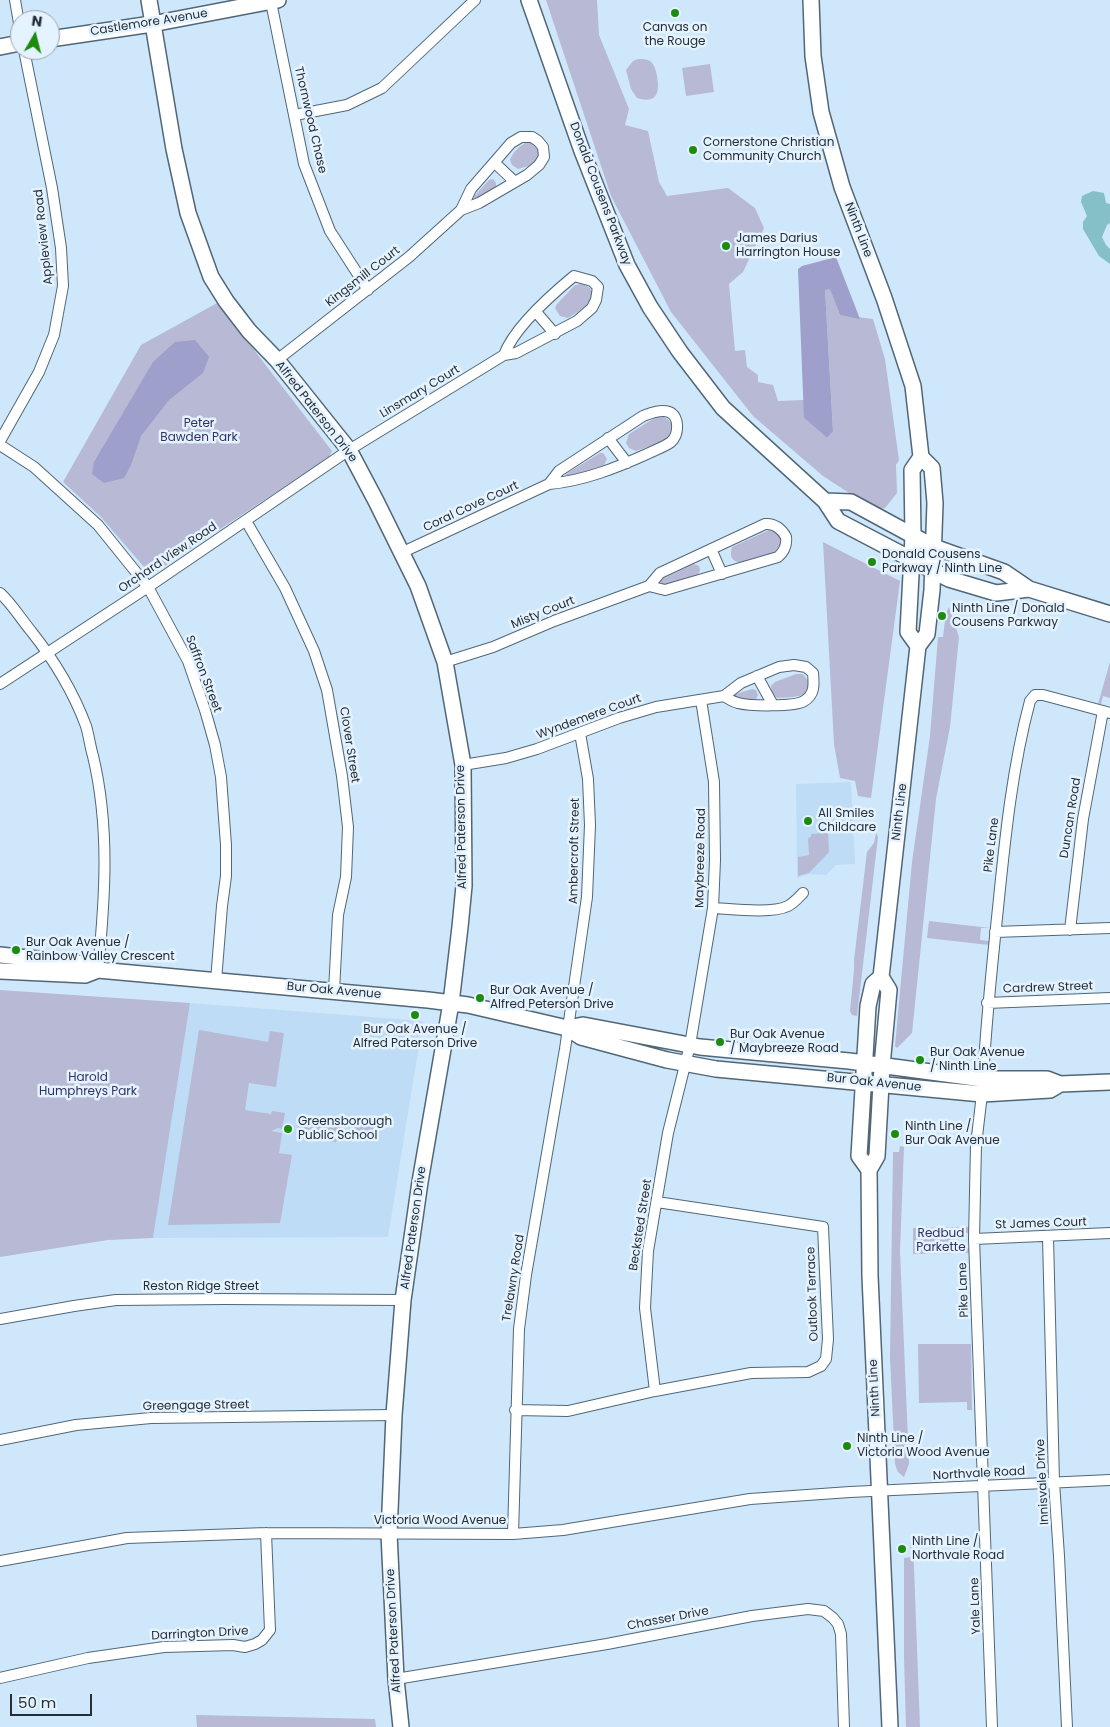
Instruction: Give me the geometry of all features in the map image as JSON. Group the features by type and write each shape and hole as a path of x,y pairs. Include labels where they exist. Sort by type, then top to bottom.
{"street":[{"name":"Alfred Paterson Drive","path":"149,0 174,149 188,212 211,277 226,301 249,331 277,360 349,450 403,552 418,586 445,662 463,765 464,886 451,1003 420,1182 404,1300 394,1416 390,1534 396,1679 401,1727"},
{"path":"295,114 348,105 382,88 474,0"},
{"name":"Donald Cousens Parkway","path":"529,0 582,151 627,265 650,307 680,352 723,408 825,501 838,521 950,579 996,594 1029,589"},
{"name":"Ninth Line","path":"810,0 813,56 821,112 842,187 884,298 913,386 921,457 932,468 935,503 933,570 927,634 918,646 881,977 889,990 882,1066 877,1156 869,1170 870,1276 890,1727"},
{"name":"Castlemore Avenue","path":"60,38 152,24 274,1"},
{"name":"Thornwood Chase","path":"274,1 304,164 330,231 368,290"},
{"name":"Appleview Road","path":"0,440 39,372 54,335 63,286 52,188 26,60"},
{"name":"Kingsmill Court","path":"277,360 409,257 462,210 515,182 539,166 544,157 543,148 538,141 532,137 521,137 511,143 471,189 462,210"},
{"path":"494,163 515,182"},
{"name":"Linsmary Court","path":"349,450 504,355 516,353 577,321 592,308 596,300 598,287 592,281 574,276 515,335 508,344 504,355"},
{"path":"536,312 555,334"},
{"name":"Coral Cove Court","path":"403,552 549,484 565,483 627,463 673,440 677,430 677,422 673,414 654,412 643,416 559,471 549,484"},
{"path":"608,438 627,463"},
{"name":"Saffron Street","path":"0,445 34,467 98,524 148,587 188,661 215,745 221,777 226,845 226,876 216,981"},
{"name":"Orchard View Road","path":"0,684 148,587 349,450"},
{"name":"Ninth Line","path":"918,646 908,632 913,536 912,470 921,457"},
{"name":"Donald Cousens Parkway","path":"825,501 851,502 934,547 1004,572 1029,589 1110,614"},
{"name":"Clover Street","path":"246,521 285,588 314,651 327,690 342,776 348,827 346,876 338,915 334,991"},
{"name":"Misty Court","path":"445,662 650,586 660,573 765,524 776,526 786,537 783,552 778,557 665,590 650,586"},
{"path":"711,549 722,574"},
{"path":"0,593 48,653 69,687 86,727 100,793 105,856 98,970"},
{"name":"Wyndemere Court","path":"463,765 506,758 537,749 656,707 724,696 741,684 780,667 794,665 806,667 813,673 814,686 812,694 804,702 752,706 736,703 724,696"},
{"path":"758,676 773,705"},
{"name":"Pike Lane","path":"982,1485 974,1239 976,1145 983,1086 988,1003 1009,814 1025,721 1031,698 1035,695 1043,695 1107,712"},
{"name":"Maybreeze Road","path":"690,1045 713,908 715,860 714,782 701,700"},
{"name":"Duncan Road","path":"1070,930 1083,819 1107,712"},
{"name":"Ambercroft Street","path":"567,1028 588,897 588,779 580,733"},
{"path":"713,908 756,910 782,908 790,905 803,893"},
{"path":"996,932 1110,928"},
{"name":"Bur Oak Avenue","path":"0,955 84,964 98,970 451,1003 567,1028 581,1036 686,1064 716,1069 881,1085 983,1086 1047,1079 1060,1084 1110,1082"},
{"name":"Bur Oak Avenue","path":"0,971 84,974 98,970"},
{"name":"Ninth Line","path":"869,1170 859,1156 863,1064 868,1006 873,984 881,977"},
{"name":"Cardrew Street","path":"988,1003 1110,998"},
{"name":"Bur Oak Avenue","path":"567,1028 583,1025 690,1045 882,1066 983,1086"},
{"name":"Trelawny Road","path":"513,1534 515,1410 519,1329 567,1028"},
{"path":"686,1064 690,1045"},
{"name":"Becksted Street","path":"655,1391 645,1308 648,1251 668,1133 686,1064"},
{"name":"Outlook Terrace","path":"515,1410 568,1411 655,1391 751,1373 808,1372 821,1366 826,1359 828,1339 823,1227 657,1202"},
{"name":"St James Court","path":"974,1239 1110,1233"},
{"name":"Innisvale Drive","path":"1048,1237 1054,1482 1067,1727"},
{"name":"Reston Ridge Street","path":"0,1319 116,1300 404,1300"},
{"name":"Greengage Street","path":"0,1440 76,1425 151,1418 394,1416"},
{"name":"Northvale Road","path":"880,1491 1110,1480"},
{"name":"Yale Lane","path":"982,1485 986,1543 992,1727"},
{"name":"Victoria Wood Avenue","path":"0,1561 127,1538 266,1533 513,1534 563,1530 750,1499 880,1491"},
{"name":"Darrington Drive","path":"0,1678 88,1658 164,1646 233,1645 245,1647 262,1640 270,1630 266,1533"},
{"name":"Chasser Drive","path":"396,1679 607,1644 752,1616 808,1609 824,1611 834,1618 838,1624 841,1634 844,1727"}],"shaded area":[{"path":"1093,191 1104,193 1106,203 1110,204 1110,223 1107,225 1102,237 1110,249 1110,264 1099,256 1083,229 1083,222 1087,216 1081,202 1082,196"},
{"path":"836,257 860,319 840,315 830,289 825,290 833,431 827,438 804,418 798,269 802,266"},
{"path":"195,340 209,357 203,373 169,400 141,436 131,465 124,478 104,483 92,474 94,462 153,362 175,342"},
{"name":"All Smiles Childcare","path":"851,782 855,864 836,865 826,875 809,874 797,878 796,784"},
{"name":"Greensborough Public School","path":"190,1003 423,1021 388,1237 153,1238"}],"green space":[{"path":"546,0 597,0 599,35 629,109 625,125 648,131 659,182 667,196 728,188 755,208 764,228 743,272 729,284 735,351 745,350 747,367 758,375 758,382 773,385 778,401 804,400 804,418 827,438 833,430 825,290 830,288 840,315 873,319 885,359 899,460 896,465 897,493 885,508 875,510 823,476 753,416 671,312 611,196"},
{"path":"638,59 650,61 654,65 658,87 656,96 653,98 637,98 631,89 626,70 633,61"},
{"path":"710,64 714,92 686,96 682,68"},
{"path":"527,142 533,143 539,149 540,158 536,164 518,169 512,165 510,160 521,145"},
{"path":"493,179 496,187 472,206 469,202 489,180"},
{"path":"582,284 590,288 593,294 590,304 568,318 560,316 555,308 557,304 575,285"},
{"name":"Peter Bawden Park","path":"219,302 332,451 329,457 151,575 100,516 63,482 141,345"},
{"path":"661,416 668,420 672,427 672,432 665,440 636,451 629,448 626,443 629,434 656,417"},
{"path":"603,453 607,459 604,465 568,480 565,477 566,474"},
{"path":"769,530 774,531 779,536 781,542 777,553 747,562 734,560 731,555 732,547"},
{"path":"823,542 900,581 871,798 858,796 855,781 840,778 834,744"},
{"path":"694,564 699,566 698,575 663,585 660,583 662,579"},
{"path":"949,607 959,637 950,727 936,799 912,1033 897,1048 895,1046 912,862 930,736 938,637 943,637 946,613"},
{"path":"1110,662 1110,698 1103,696 1101,704 1098,704"},
{"path":"796,674 803,674 810,688 808,692 804,695 777,698 772,693 771,686 775,682"},
{"path":"752,689 756,690 758,695 756,699 734,701 733,695"},
{"path":"828,833 829,852 809,873 798,876 798,857 809,855 808,838 811,837 811,834"},
{"path":"876,833 878,837 857,1016 852,1015 850,1011 854,960 867,852 874,843"},
{"path":"929,921 990,928 981,928 980,940 989,941 989,945 927,938"},
{"name":"Harold Humphreys Park","path":"0,990 190,1003 153,1238 108,1240 0,1257"},
{"path":"199,1030 268,1042 270,1031 284,1033 276,1087 249,1083 245,1110 271,1114 272,1111 285,1113 282,1129 278,1128 271,1131 282,1133 279,1153 292,1155 280,1223 168,1225"},
{"path":"299,1119 342,1126 341,1138 335,1142 326,1140 323,1134 316,1133 310,1137 300,1136 297,1131"},
{"path":"354,1124 375,1127 374,1136 366,1138 354,1136"},
{"path":"900,1146 904,1147 900,1251 909,1464 904,1477 898,1472 895,1464 890,1357 893,1152 899,1152"},
{"name":"Redbud Parkette","path":"969,1227 969,1233 957,1233 957,1249 969,1248 969,1253 913,1254 913,1228"},
{"path":"918,1344 971,1344 972,1410 967,1410 967,1402 919,1403"},
{"path":"910,1542 913,1542 920,1727 906,1727 904,1558 911,1557"},
{"path":"196,1715 375,1719 376,1727 197,1727"}],"place":[{"name":"Canvas on the Rouge","path":"675,13"},
{"name":"Cornerstone Christian Community Church","path":"693,150"},
{"name":"James Darius Harrington House","path":"726,246"},
{"name":"Donald Cousens Parkway / Ninth Line","path":"872,562"},
{"name":"Ninth Line / Donald Cousens Parkway","path":"942,616"},
{"name":"All Smiles Childcare","path":"808,821"},
{"name":"Bur Oak Avenue / Rainbow Valley Crescent","path":"16,950"},
{"name":"Bur Oak Avenue / Alfred Peterson Drive","path":"480,998"},
{"name":"Bur Oak Avenue / Alfred Paterson Drive","path":"415,1015"},
{"name":"Bur Oak Avenue / Maybreeze Road","path":"720,1042"},
{"name":"Bur Oak Avenue / Ninth Line","path":"920,1060"},
{"name":"Greensborough Public School","path":"288,1129"},
{"name":"Ninth Line / Bur Oak Avenue","path":"895,1134"},
{"name":"Ninth Line / Victoria Wood Avenue","path":"847,1446"},
{"name":"Ninth Line / Northvale Road","path":"902,1549"}]}
